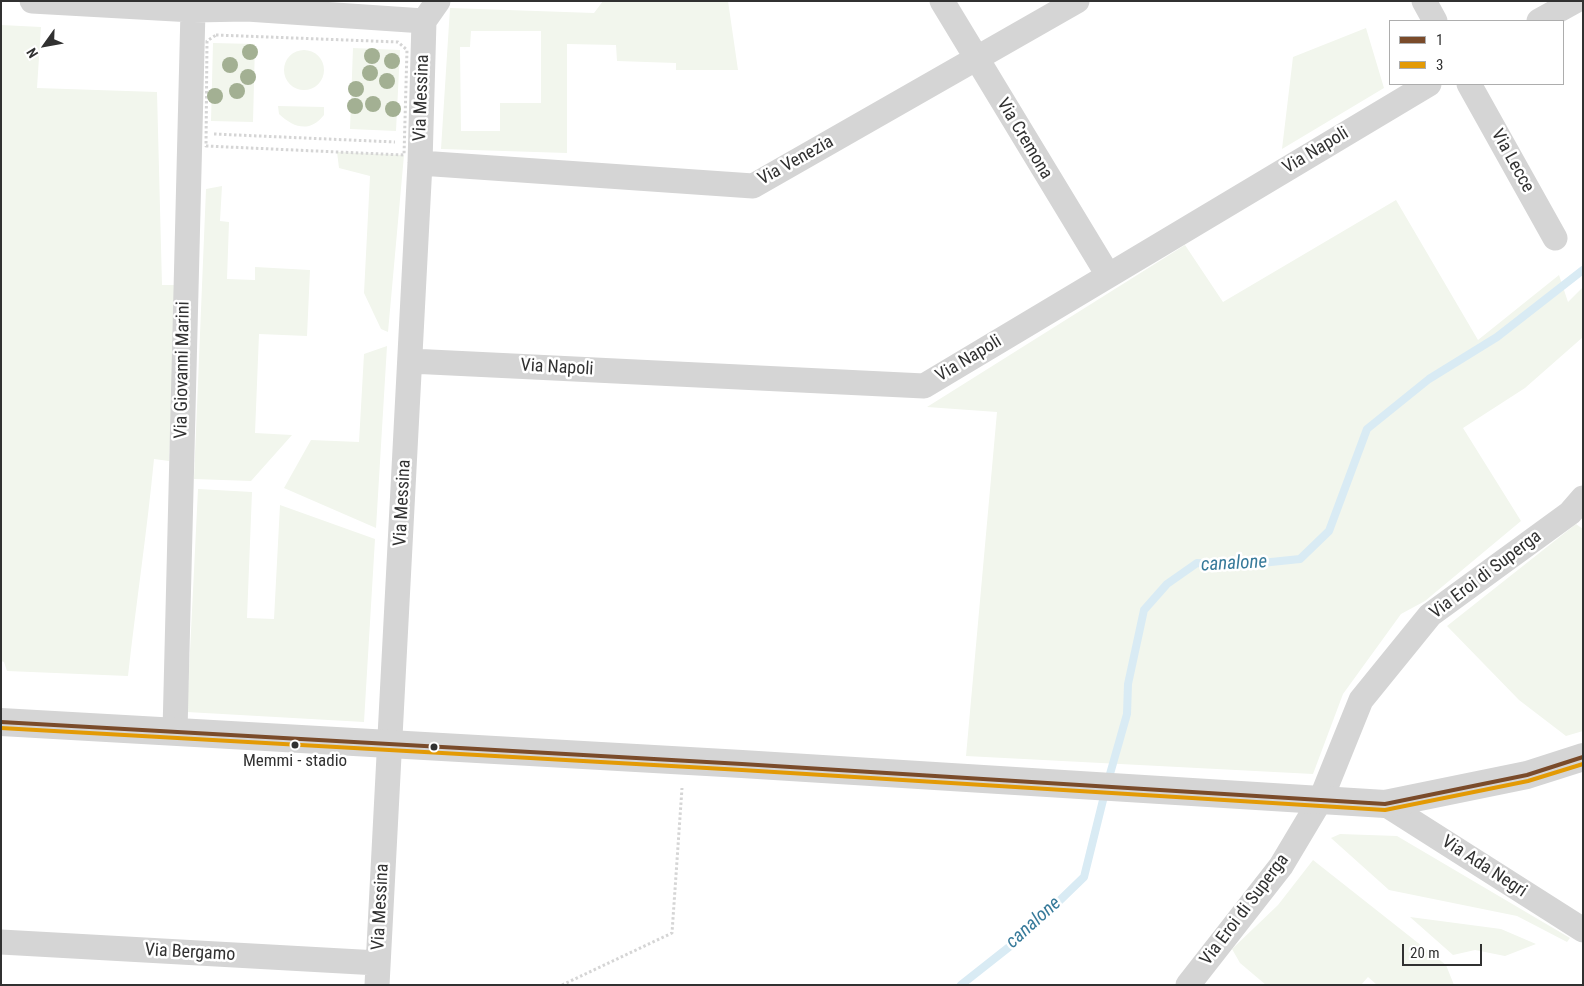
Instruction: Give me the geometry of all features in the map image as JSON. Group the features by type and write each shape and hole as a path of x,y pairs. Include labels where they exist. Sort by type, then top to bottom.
{"street":[{"path":"32,1 193,10 247,5 431,11"},
{"name":"Via Cremona","path":"942,1 975,59 1108,275"},
{"name":"Via Venezia","path":"415,150 753,186 1077,1"},
{"path":"1424,1 1434,20"},
{"path":"1541,20 1575,1"},
{"name":"Via Giovanni Marini","path":"174,731 197,133 193,10"},
{"name":"Via Messina","path":"378,974 410,361 415,150 431,11"},
{"name":"Via Napoli","path":"410,361 924,386 1427,85"},
{"name":"Via Lecce","path":"1471,85 1555,238"},
{"name":"Via Eroi di Superga","path":"1188,985 1280,866 1321,799 1361,700 1430,615 1570,513 1583,498"},
{"path":"1,722 742,764 1385,804 1527,775 1583,757"},
{"name":"Via Ada Negri","path":"1385,804 1583,930"},
{"name":"Via Bergamo","path":"1,942 378,974"}],"path":[{"path":"216,35 398,42 407,50 415,150 404,155 206,146 197,133 206,41 216,35"},
{"path":"197,133 415,150"},
{"path":"562,985 672,933 682,786"}],"shaded area":[{"path":"603,1 728,1 738,70 676,70 676,63 617,61 616,45 567,44 567,153 441,149 450,8 594,13","holes":["471,31 541,31 541,103 500,103 500,131 461,131 460,47 470,47"]},
{"path":"1,25 41,27 37,88 157,92 162,285 177,285 169,461 154,459 128,676 7,671 4,662 1,661"},
{"path":"1366,28 1384,88 1282,149 1293,57"},
{"path":"213,43 255,44 253,122 211,121"},
{"path":"353,48 400,50 396,131 350,129"},
{"path":"300,50 308,50 315,53 321,59 324,70 321,81 315,87 308,90 300,90 293,87 287,81 284,74 284,66 287,59 293,53"},
{"path":"278,106 324,107 324,115 319,121 302,127 290,123 279,114"},
{"path":"337,152 404,155 388,332 381,329 364,293 370,176 339,168"},
{"path":"222,186 220,221 229,222 227,279 255,280 255,267 310,270 307,336 259,334 255,433 292,435 251,481 194,479 206,189"},
{"path":"1396,200 1478,340 1559,275 1568,302 1583,287 1583,337 1525,388 1463,428 1521,521 1425,601 1401,614 1343,694 1313,774 966,756 997,412 927,407 1185,245 1223,302"},
{"path":"387,346 376,528 284,488 311,440 359,442 364,354"},
{"path":"198,489 252,492 247,618 274,619 280,505 375,539 364,722 187,712"},
{"path":"1576,524 1583,529 1583,731 1566,736 1519,700 1447,626"},
{"path":"1340,834 1397,836 1570,938 1567,942 1517,916 1389,890 1331,838"},
{"path":"1313,860 1446,965 1454,985 1377,985 1368,977 1361,985 1266,985 1240,963 1232,949 1278,905"},
{"path":"1410,917 1501,929 1536,944 1505,956 1475,950 1453,955"}],"waterway":[{"name":"canalone","path":"1108,781 1127,714 1128,684 1144,610 1167,584 1197,563 1242,565 1300,559 1329,531 1367,429 1429,379 1497,337 1583,270"},
{"name":"canalone","path":"961,985 1023,936 1084,877 1105,792"}],"transit line":[{"name":"1","path":"1,722 742,764 1385,804 1527,775 1583,757"},
{"name":"3","path":"1,728 742,770 1385,810 1528,781 1583,764"}],"place":[{"name":"Memmi - stadio","path":"295,745"}]}
